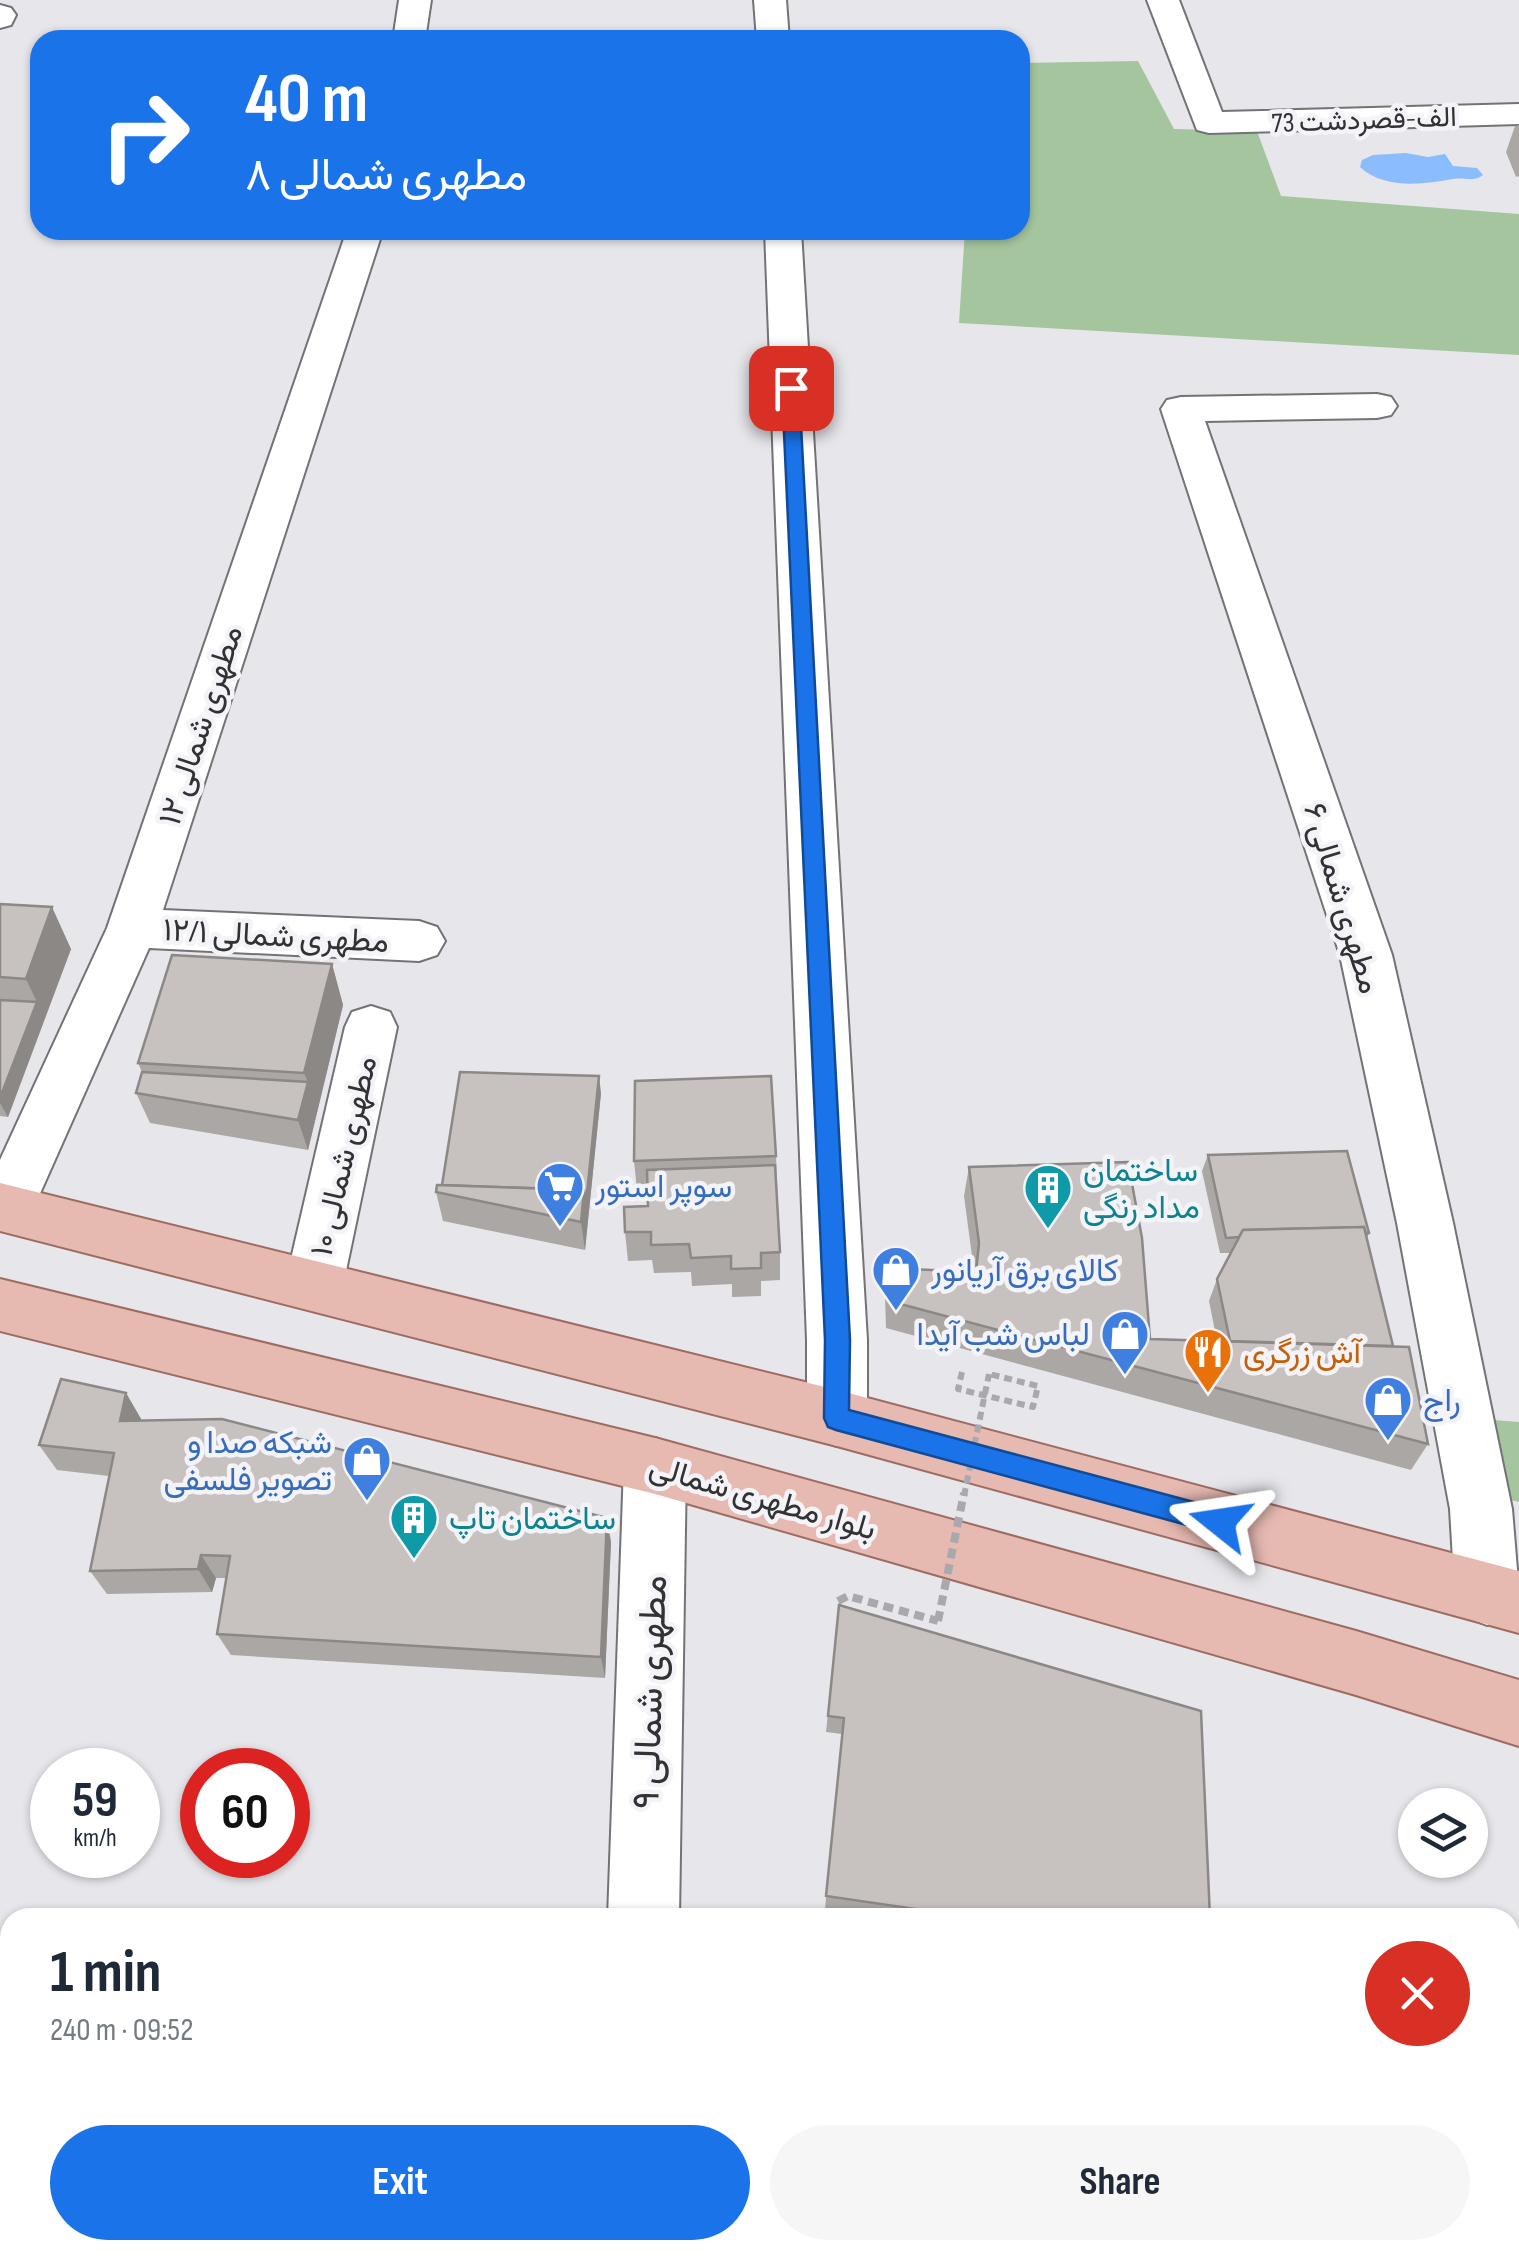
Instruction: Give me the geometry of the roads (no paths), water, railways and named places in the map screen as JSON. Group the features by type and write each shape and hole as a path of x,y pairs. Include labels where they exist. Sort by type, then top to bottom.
{"main road":[{"path":"3,1208 836,1418 1503,1598"},
{"name":"بلوار مطهرى شمالى","path":"0,1305 656,1466 1356,1663 1519,1713"}],"street":[{"path":"410,30 415,0"},
{"path":"770,0 772,30"},
{"name":"73 الف-قصردشت","path":"1163,0 1209,123 1519,114"},
{"name":"۱۲ مطهری شمالی","path":"3,1208 132,928 362,240"},
{"path":"783,240 838,1340 836,1418"},
{"name":"۶ مطهری شمالی","path":"1377,406 1181,409 1366,955 1503,1598"},
{"name":"۱۲/۱ مطهری شمالی","path":"132,928 419,941"},
{"name":"۱۰ مطهری شمالی","path":"314,1285 372,1027"},
{"name":"۹ مطهری شمالی","path":"643,1908 656,1466"}],"water":[{"path":"1406,153 1428,157 1445,154 1453,166 1477,168 1483,175 1405,183 1381,179 1360,167 1362,160 1373,155"}],"place":[{"name":"سوپر استور","path":"560,1228"},
{"name":"ساختمان مداد رنگی","path":"1048,1230"},
{"name":"کالای برق آریانور","path":"896,1312"},
{"name":"لباس شب آیدا","path":"1125,1376"},
{"name":"آش زرگری","path":"1208,1394"},
{"name":"راج","path":"1388,1442"},
{"name":"شبکه صدا و تصویر فلسفی","path":"367,1502"},
{"name":"ساختمان تاپ","path":"414,1560"}]}
